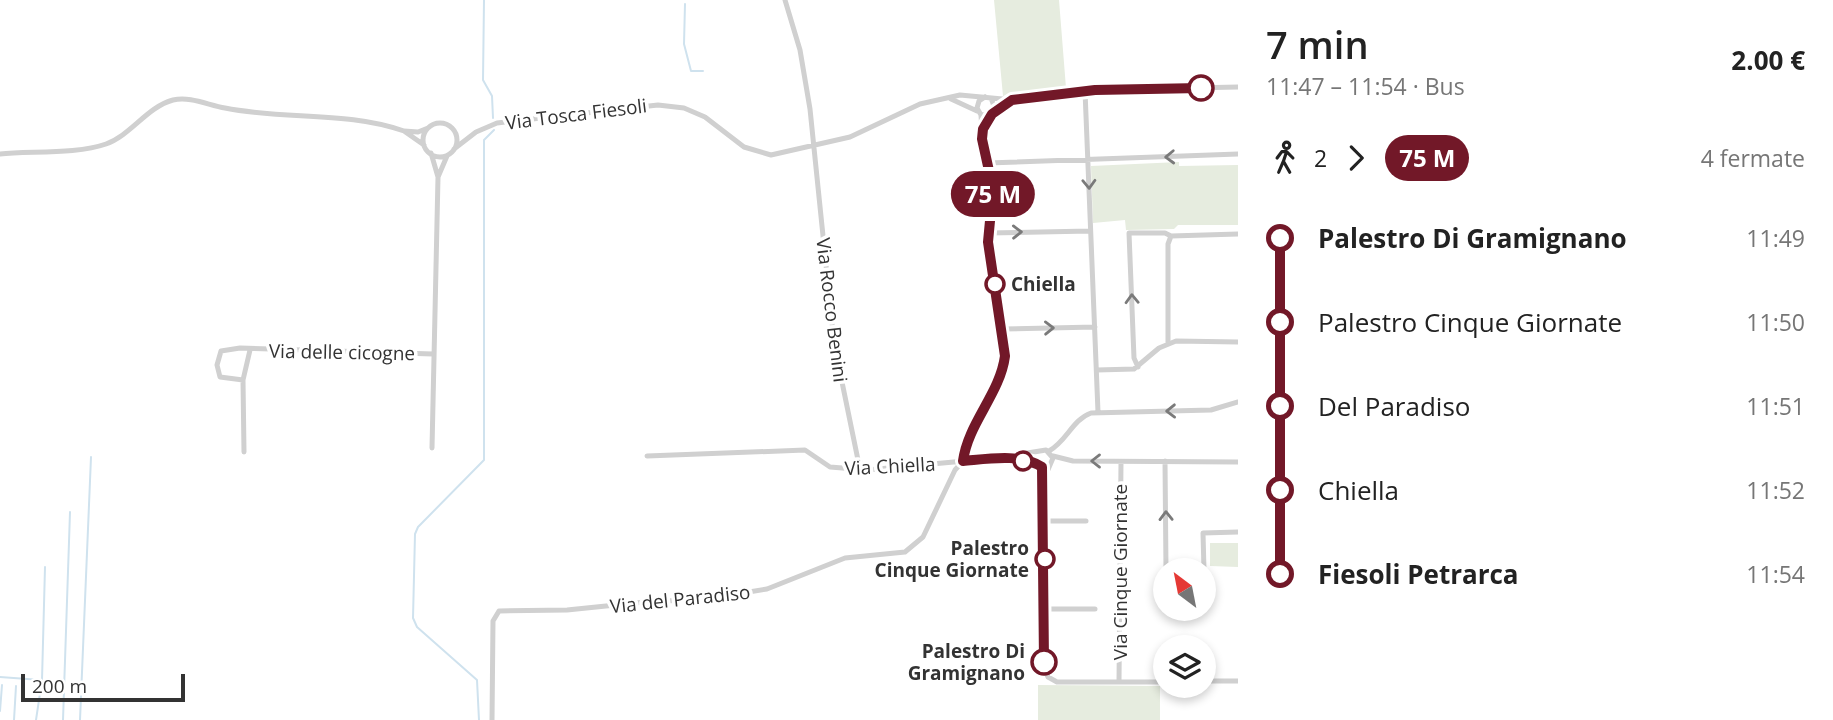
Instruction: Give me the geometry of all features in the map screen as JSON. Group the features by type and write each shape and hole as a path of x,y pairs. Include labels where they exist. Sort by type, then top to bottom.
{"street":[{"name":"Via Rocco Benini","path":"785,0 802,60 814,146 834,342 858,460 867,470"},
{"name":"Via Tosca Fiesoli","path":"452,151 476,132 497,123 658,104 684,108 705,117 757,153 779,155 860,133 920,104 965,95 1012,100 1085,91 1238,87"},
{"path":"1085,91 1098,412"},
{"path":"980,113 979,100 988,97 995,104 983,129"},
{"name":"Via Tosca Fiesoli","path":"948,98 980,113 992,114 1012,100"},
{"name":"Via Tosca Fiesoli","path":"0,154 105,145 126,134 157,108 170,101 185,99 243,111 382,123 404,131 431,153"},
{"name":"Via Chiella","path":"647,456 798,449 810,451 830,467 867,470 963,461 968,441 1004,365 1003,329 989,233 993,199 980,113"},
{"name":"Via Tosca Fiesoli","path":"404,131 418,132 444,124 455,132 476,132"},
{"path":"425,146 424,135 428,128"},
{"path":"431,153 438,156 452,151 455,132"},
{"name":"Via delle cicogne","path":"432,448 438,177 443,162 452,151"},
{"name":"Via delle cicogne","path":"431,153 438,177"},
{"path":"987,163 1238,155"},
{"path":"989,233 1090,231"},
{"path":"1138,367 1134,358 1129,233 1165,233 1171,236 1238,234"},
{"path":"1168,343 1168,244 1171,236"},
{"path":"1003,329 1095,327"},
{"path":"1097,370 1138,367 1168,343 1238,342"},
{"name":"Via delle cicogne","path":"243,380 220,377 218,355 226,349 433,354"},
{"path":"244,452 243,380 250,350"},
{"path":"1043,466 1078,421 1098,412 1211,410 1238,402"},
{"path":"963,461 1039,452 1073,461 1238,462"},
{"path":"1039,452 1036,458 1043,466 1044,479 1044,667 1048,677 1057,682 1153,682"},
{"path":"997,458 1043,466"},
{"name":"Via del Paradiso","path":"492,720 494,621 499,611 567,610 706,599 767,589 845,558 905,552 923,537 955,470 963,461"},
{"name":"Via Cinque Giornate","path":"1119,682 1121,461"},
{"path":"1165,461 1166,558"},
{"path":"1045,522 1086,521"},
{"path":"1204,558 1203,533 1238,533"},
{"path":"1045,609 1096,609"},
{"path":"1216,681 1238,681"}],"shaded area":[{"path":"994,0 1059,0 1066,88 1003,96"},
{"path":"1179,162 1179,166 1238,165 1238,225 1178,225 1174,229 1126,230 1125,220 1093,223 1091,166"},
{"path":"1210,543 1238,543 1238,567 1216,566 1216,558 1210,558"},
{"path":"1038,685 1153,686 1153,698 1160,698 1160,720 1038,720"}],"waterway":[{"path":"484,0 483,80 492,96 493,118"},
{"path":"685,4 684,44 691,71 703,71"},
{"path":"479,720 477,680 417,627 413,618 415,534 418,527 484,460 484,140 494,130"},
{"path":"80,720 91,457"},
{"path":"63,720 70,512"},
{"path":"36,720 42,680 45,567"},
{"path":"0,677 41,680"},
{"path":"0,711 2,685"},
{"path":"14,720 16,686"}],"bus line":[{"path":"1044,662 1042,467 1034,462 997,458 963,461 968,441 990,399 1005,356 988,242 993,189 983,144 983,129 992,114 1012,100 1095,90 1201,88"}],"place":[{"name":"Chiella","path":"995,284"},
{"name":"Palestro Cinque Giornate","path":"1045,559"},
{"name":"Palestro Di Gramignano","path":"1044,662"}]}
